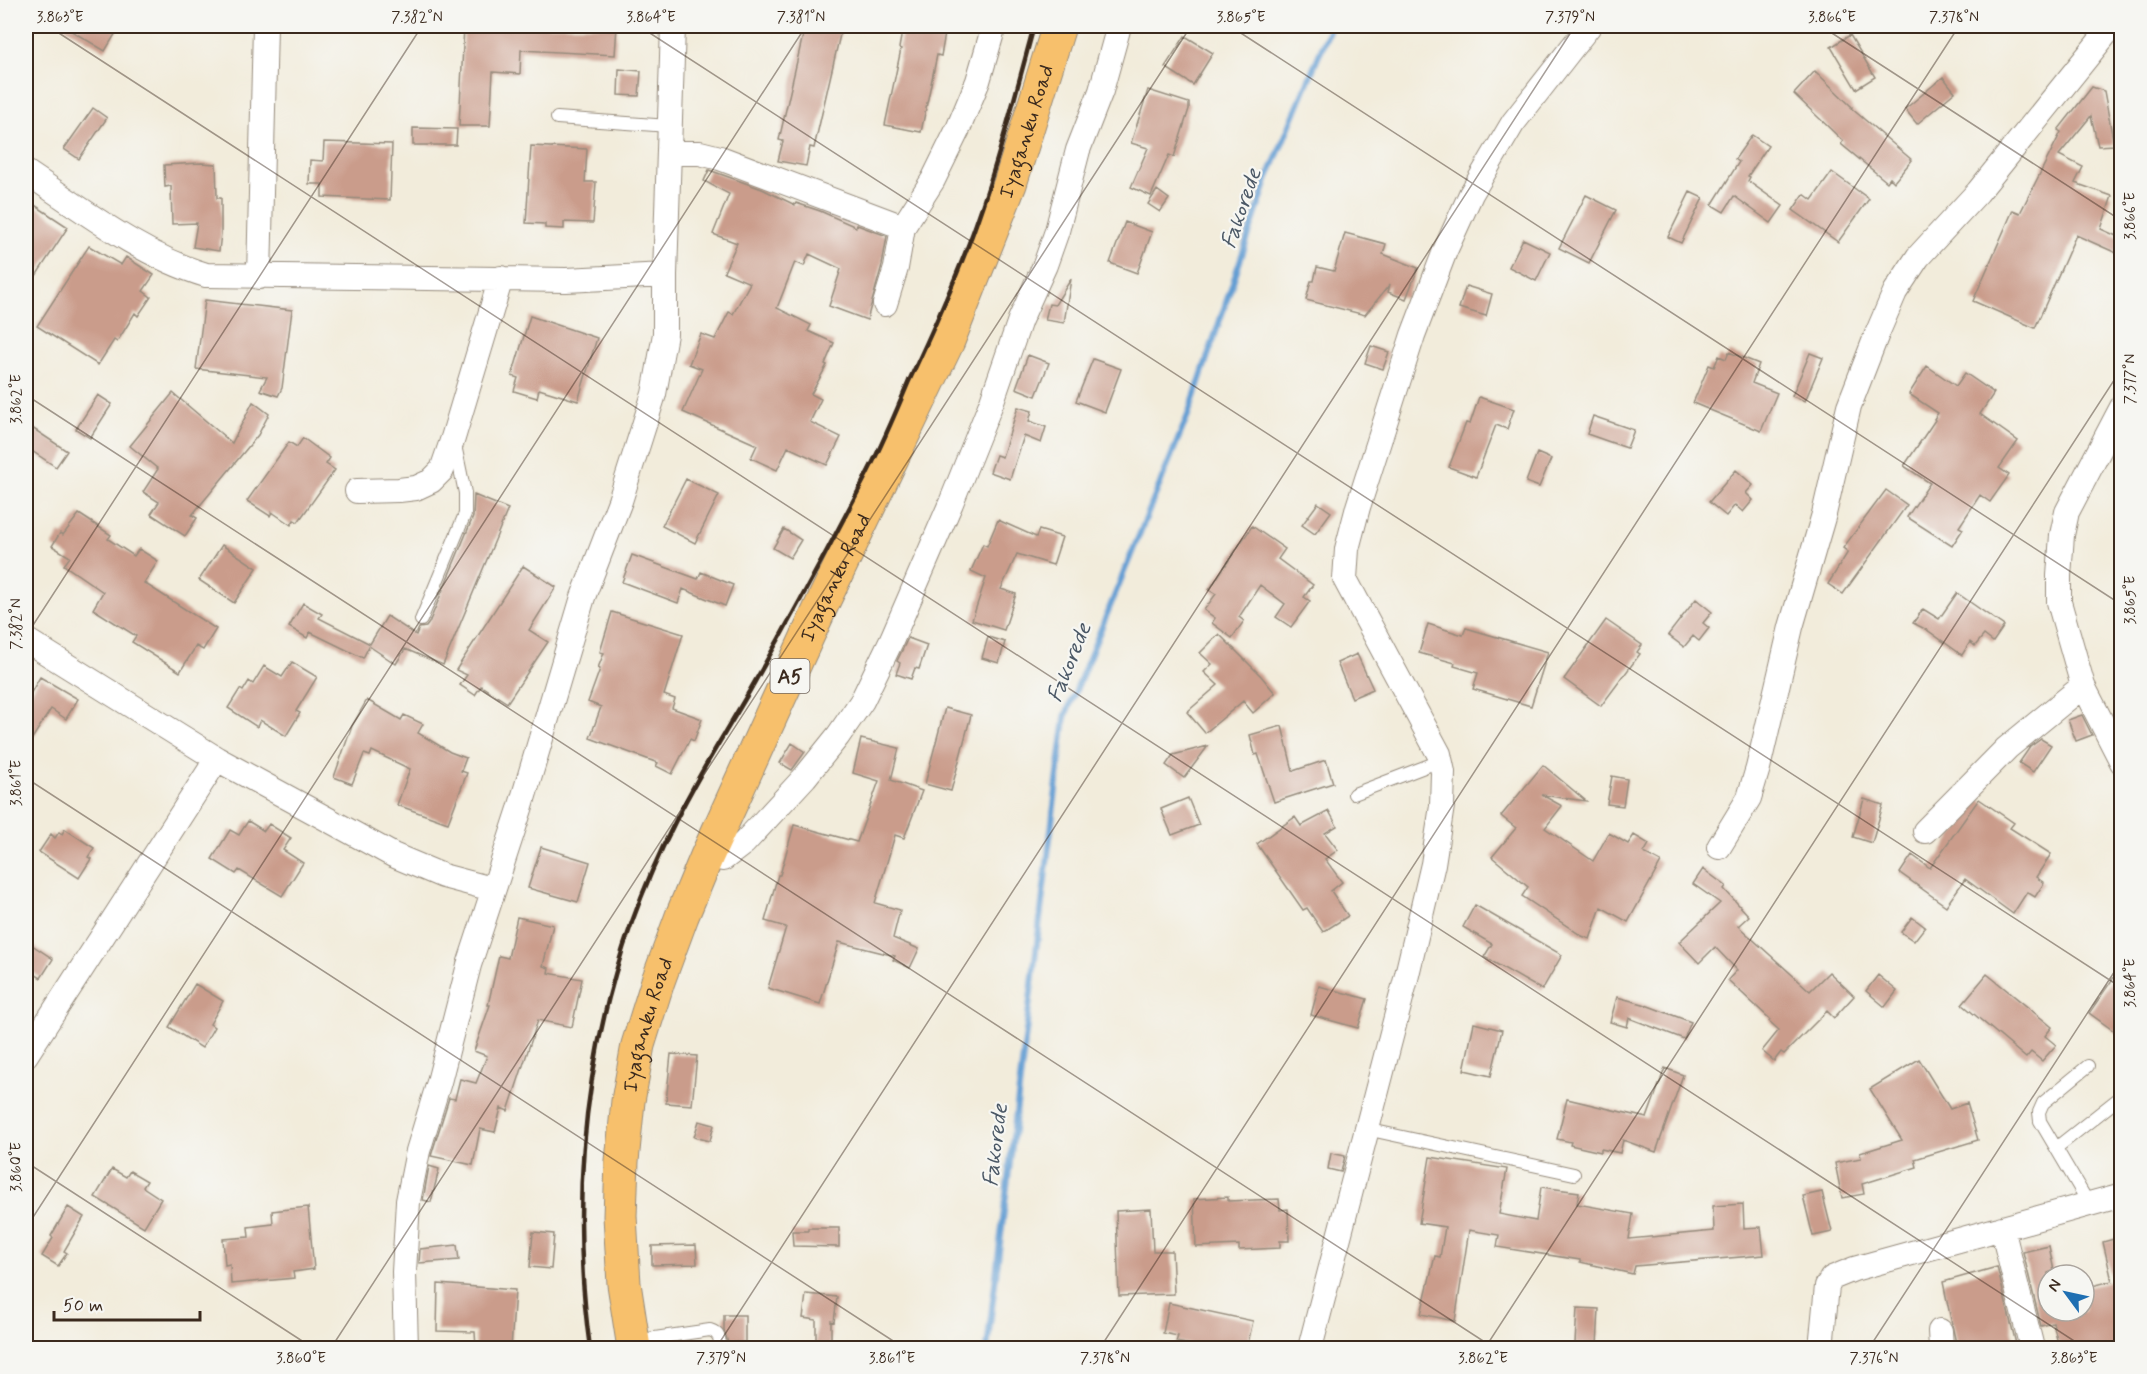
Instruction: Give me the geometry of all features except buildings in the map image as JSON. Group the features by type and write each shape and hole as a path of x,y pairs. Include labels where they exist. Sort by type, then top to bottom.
{"highway":[{"name":"Iyaganku Road","path":"634,1345 624,1284 620,1216 628,1101 638,1045 658,981 707,856 824,600 948,341 1010,184 1059,26"}],"street":[{"path":"259,277 265,26"},
{"path":"405,1348 404,1272 412,1175 492,889 520,809 583,597 620,501 654,394 665,334 673,26"},
{"path":"885,304 896,268 903,227 933,180 958,129 978,81 994,26"},
{"path":"707,856 723,859 744,843 805,777 838,736 862,701 951,503 992,401 1020,320 1045,265 1057,231 1078,150 1101,91 1119,26"},
{"path":"1310,1348 1406,979 1433,864 1442,806 1443,772 1439,754 1345,579 1347,549 1358,507 1413,335 1445,251 1470,194 1513,123 1589,26"},
{"path":"1719,847 1749,798 1791,627 1824,514 1849,406 1895,292 1918,257 1978,192 2112,26"},
{"path":"669,153 700,153 720,158 903,227"},
{"path":"26,172 139,246 184,269 206,275 566,280 665,275"},
{"path":"357,491 416,488 431,481 442,470 501,278"},
{"path":"2121,407 2067,512 2062,535 2059,602 2083,686 2121,762"},
{"path":"26,640 217,759 393,855 443,876 492,889"},
{"path":"1925,831 2007,748 2083,686"},
{"path":"26,1055 217,759"},
{"path":"1821,1348 1827,1286 1832,1278 1854,1269 2121,1195"},
{"path":"2002,1228 2032,1348"}],"lane":[{"path":"557,118 669,126"},
{"path":"421,620 465,514 465,493 453,438"},
{"path":"1354,794 1440,761"},
{"path":"2088,1066 2043,1103 2039,1112 2040,1121 2089,1204"},
{"path":"2056,1148 2118,1099"},
{"path":"1366,1129 1574,1174"},
{"path":"634,1345 714,1331 720,1337 720,1348"},
{"path":"679,1336 681,1348"}],"waterway":[{"name":"Fakorede","path":"987,1348 1065,717 1188,415 1269,175 1331,26"}],"railway":[{"path":"590,1348 583,1280 581,1213 584,1145 592,1079 605,1013 623,948 646,884 675,822 701,772 780,638 854,500 936,323 961,264 984,200 1034,26"}]}
